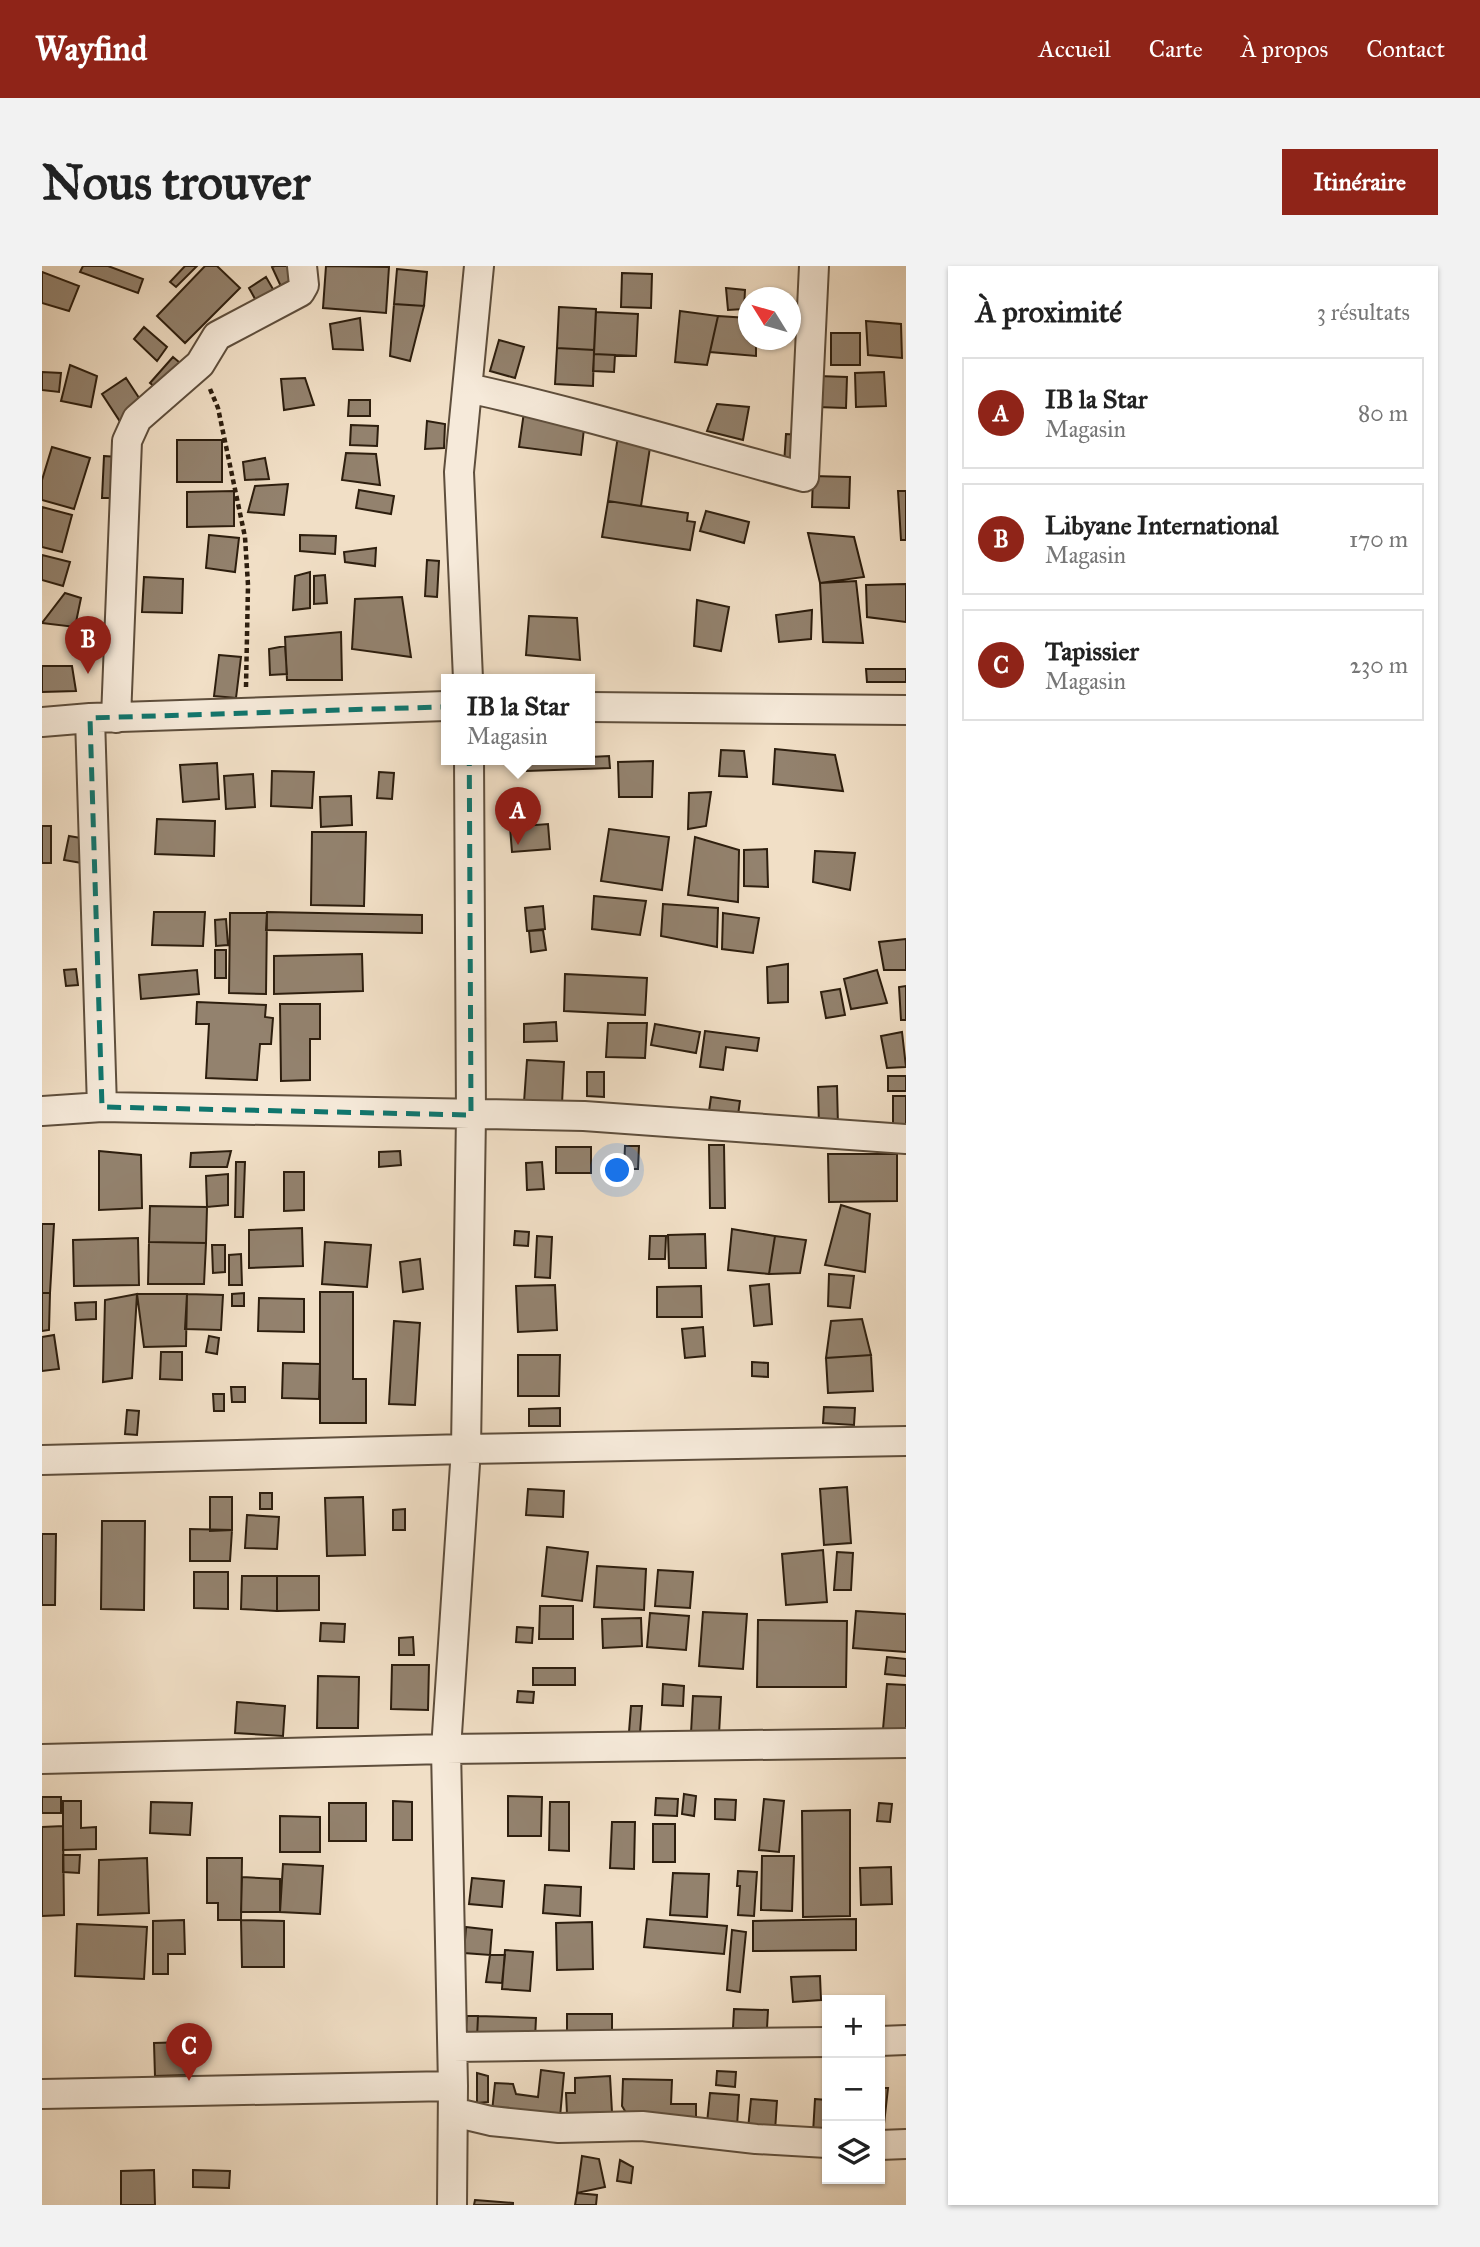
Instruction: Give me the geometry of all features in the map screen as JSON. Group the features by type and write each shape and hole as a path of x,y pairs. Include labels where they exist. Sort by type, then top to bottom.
{"street":[{"path":"102,1107 103,718 127,441 137,419 200,364 217,336 300,292 304,285 302,266"},
{"path":"468,674 459,472 479,266"},
{"path":"468,388 553,406 710,453 804,477 814,266"},
{"path":"42,722 441,706"},
{"path":"595,707 906,710"},
{"path":"452,2205 453,2047 446,1749 466,1449 471,1115 469,765"},
{"path":"42,1111 102,1107 584,1116 906,1139"},
{"path":"42,1460 906,1441"},
{"path":"42,1759 446,1749 906,1743"},
{"path":"885,2041 906,2040"},
{"path":"453,2047 822,2042"},
{"path":"42,2094 453,2099 491,2121 559,2128 642,2126 756,2139 822,2143"},
{"path":"885,2146 906,2144"}],"path":[{"path":"200,364 218,408 245,537 245,713"}],"highlighted area":[{"path":"469,706 471,1115 102,1107 90,718"}],"building":[{"path":"83,266 108,266 143,279 138,293 80,272"},
{"path":"185,266 197,266 176,287 170,282"},
{"path":"205,266 217,266 240,288 185,343 157,316"},
{"path":"290,266 298,284 284,293 272,267"},
{"path":"326,266 389,267 386,313 323,308"},
{"path":"397,269 427,272 424,306 394,304"},
{"path":"42,272 79,286 69,311 42,303"},
{"path":"622,273 652,274 651,308 621,307"},
{"path":"266,277 277,296 259,306 249,288"},
{"path":"726,288 738,289 738,309 728,310"},
{"path":"394,304 424,306 410,361 390,356"},
{"path":"559,307 596,309 594,350 557,348"},
{"path":"680,311 718,316 707,365 675,362"},
{"path":"596,312 638,314 636,356 594,354"},
{"path":"718,316 738,317 738,350 756,350 756,356 710,352"},
{"path":"360,318 363,350 333,349 330,324"},
{"path":"866,321 901,324 902,358 868,355"},
{"path":"144,327 167,347 157,361 134,339"},
{"path":"831,333 860,333 860,365 831,365"},
{"path":"499,340 524,347 515,378 490,371"},
{"path":"557,348 594,350 593,386 555,384"},
{"path":"594,354 615,355 614,372 593,371"},
{"path":"173,357 185,367 162,393 150,383"},
{"path":"70,365 97,376 91,407 61,401"},
{"path":"42,372 61,373 59,392 42,390"},
{"path":"884,372 886,406 856,407 855,373"},
{"path":"818,376 847,377 846,408 817,407"},
{"path":"126,378 145,407 121,423 102,394"},
{"path":"305,378 314,405 284,410 281,379"},
{"path":"349,400 370,400 370,416 348,416"},
{"path":"717,404 749,407 743,440 707,431"},
{"path":"524,412 585,420 581,455 519,447"},
{"path":"427,421 445,424 444,448 425,449"},
{"path":"351,425 378,426 377,446 350,445"},
{"path":"786,434 801,435 798,465 784,464"},
{"path":"618,436 651,441 641,506 608,501"},
{"path":"177,440 222,440 222,482 177,482"},
{"path":"52,447 90,458 74,509 42,500 42,480"},
{"path":"346,453 376,454 380,485 342,480"},
{"path":"104,456 118,457 117,498 102,498"},
{"path":"265,458 269,479 245,480 243,462"},
{"path":"813,476 850,477 849,508 812,507"},
{"path":"288,484 284,515 248,512 255,486"},
{"path":"359,490 394,496 391,514 356,508"},
{"path":"234,491 234,526 187,527 187,492"},
{"path":"898,491 906,491 906,540 901,540"},
{"path":"608,501 688,513 687,521 695,522 690,550 602,537"},
{"path":"42,507 72,515 62,552 42,547"},
{"path":"706,511 749,522 744,543 700,531"},
{"path":"808,533 854,537 864,577 820,583"},
{"path":"209,535 239,538 235,572 206,568"},
{"path":"300,535 336,536 335,554 300,551"},
{"path":"376,548 375,566 345,562 344,552"},
{"path":"42,555 70,562 63,586 42,580"},
{"path":"427,560 439,561 437,597 425,596"},
{"path":"310,572 310,608 293,610 295,576"},
{"path":"325,575 327,603 314,604 314,576"},
{"path":"144,577 183,579 182,613 142,612"},
{"path":"856,581 863,643 823,642 820,583"},
{"path":"906,584 906,622 867,617 866,585"},
{"path":"65,593 81,598 75,627 42,623"},
{"path":"402,597 411,657 352,649 355,599"},
{"path":"697,600 729,607 721,651 694,646"},
{"path":"812,610 811,639 779,642 776,615"},
{"path":"529,616 577,618 580,660 526,655"},
{"path":"341,632 342,680 287,680 285,637"},
{"path":"285,646 287,674 270,675 269,649"},
{"path":"219,655 241,657 236,698 214,696"},
{"path":"42,666 72,666 76,691 42,692"},
{"path":"866,669 906,669 906,682 867,682"},
{"path":"775,749 835,755 843,791 773,784"},
{"path":"721,750 744,751 747,777 719,776"},
{"path":"609,756 610,768 527,771 527,765 595,765 595,757"},
{"path":"653,761 652,797 619,797 618,762"},
{"path":"217,763 219,799 183,802 180,765"},
{"path":"272,771 314,772 312,808 271,806"},
{"path":"379,772 394,773 392,799 377,798"},
{"path":"253,774 255,807 226,809 224,776"},
{"path":"711,792 706,826 688,829 689,793"},
{"path":"351,796 352,825 321,827 320,797"},
{"path":"157,819 215,821 214,856 155,854"},
{"path":"548,824 550,849 512,852 510,827"},
{"path":"42,826 51,826 51,863 42,863"},
{"path":"609,829 669,837 662,890 601,881"},
{"path":"312,832 366,832 364,906 311,905"},
{"path":"69,836 87,839 82,863 64,860"},
{"path":"695,837 739,850 738,902 688,895"},
{"path":"767,849 768,887 744,886 744,850"},
{"path":"815,851 855,853 850,890 813,882"},
{"path":"594,896 646,901 640,935 592,929"},
{"path":"663,904 718,908 717,947 661,936"},
{"path":"543,906 545,929 527,931 525,908"},
{"path":"154,912 205,912 203,946 152,945"},
{"path":"267,912 422,915 422,933 266,930"},
{"path":"230,913 267,913 266,994 229,993"},
{"path":"723,913 759,918 753,953 722,949"},
{"path":"226,919 228,945 216,946 215,920"},
{"path":"543,930 546,950 531,952 529,931"},
{"path":"906,939 906,970 884,970 879,942"},
{"path":"215,950 226,950 226,978 215,978"},
{"path":"362,954 363,991 274,994 274,956"},
{"path":"788,964 788,1002 768,1003 767,967"},
{"path":"76,969 78,985 66,986 64,970"},
{"path":"197,970 199,994 141,999 139,975"},
{"path":"877,970 887,1003 851,1009 844,979"},
{"path":"565,974 647,978 645,1015 564,1011"},
{"path":"906,986 906,1020 901,1020 899,987"},
{"path":"840,989 845,1015 826,1018 821,992"},
{"path":"197,1002 266,1005 265,1017 273,1018 271,1044 260,1044 257,1080 206,1078 209,1024 196,1024"},
{"path":"280,1004 320,1004 320,1039 310,1039 310,1080 281,1081"},
{"path":"556,1022 557,1041 524,1042 524,1024"},
{"path":"608,1023 647,1023 645,1058 606,1057"},
{"path":"655,1024 700,1032 696,1053 651,1045"},
{"path":"705,1031 759,1038 757,1051 726,1047 723,1070 700,1067"},
{"path":"902,1032 906,1067 887,1068 881,1036"},
{"path":"527,1060 564,1062 562,1104 524,1102"},
{"path":"587,1072 604,1072 604,1097 587,1096"},
{"path":"888,1076 906,1076 906,1091 888,1091"},
{"path":"837,1086 838,1126 819,1127 818,1087"},
{"path":"893,1096 906,1096 906,1129 893,1129"},
{"path":"711,1097 740,1101 737,1122 708,1118"},
{"path":"709,1145 724,1145 725,1208 710,1208"},
{"path":"625,1146 639,1146 638,1169 624,1169"},
{"path":"556,1147 591,1147 591,1173 556,1173"},
{"path":"99,1151 141,1155 142,1208 99,1210"},
{"path":"231,1151 227,1167 190,1167 191,1153"},
{"path":"400,1151 401,1165 379,1167 379,1152"},
{"path":"828,1154 897,1154 897,1201 829,1202"},
{"path":"236,1162 245,1162 243,1217 235,1217"},
{"path":"542,1162 544,1189 527,1190 526,1163"},
{"path":"284,1172 304,1172 304,1210 284,1211"},
{"path":"228,1174 228,1205 207,1207 206,1176"},
{"path":"841,1205 870,1214 865,1272 825,1265"},
{"path":"150,1206 207,1207 206,1243 149,1242"},
{"path":"42,1224 54,1224 50,1293 42,1293"},
{"path":"302,1228 303,1266 249,1268 249,1230"},
{"path":"732,1229 775,1236 769,1274 728,1270"},
{"path":"515,1231 529,1232 528,1246 514,1245"},
{"path":"705,1234 706,1268 669,1268 668,1235"},
{"path":"537,1236 552,1237 550,1278 535,1277"},
{"path":"650,1236 666,1236 665,1259 649,1259"},
{"path":"775,1236 806,1240 800,1273 769,1274"},
{"path":"138,1238 139,1285 74,1286 73,1240"},
{"path":"149,1242 206,1243 204,1284 148,1284"},
{"path":"325,1242 371,1245 367,1287 322,1284"},
{"path":"212,1245 225,1245 225,1272 213,1273"},
{"path":"241,1254 242,1285 229,1285 229,1255"},
{"path":"420,1259 423,1289 403,1292 400,1262"},
{"path":"829,1274 854,1276 850,1308 828,1306"},
{"path":"769,1284 772,1324 754,1326 750,1286"},
{"path":"555,1285 557,1330 518,1332 516,1286"},
{"path":"701,1286 702,1317 657,1317 657,1287"},
{"path":"320,1292 353,1292 353,1379 366,1379 366,1423 320,1423"},
{"path":"42,1293 50,1293 49,1330 42,1331"},
{"path":"244,1293 244,1306 232,1306 232,1294"},
{"path":"137,1294 187,1294 186,1346 144,1347"},
{"path":"137,1294 132,1378 103,1382 105,1300"},
{"path":"187,1294 223,1295 221,1330 185,1329"},
{"path":"259,1298 304,1299 304,1332 258,1331"},
{"path":"96,1302 96,1319 76,1320 75,1303"},
{"path":"862,1319 871,1355 826,1358 831,1321"},
{"path":"394,1321 420,1323 415,1405 389,1404"},
{"path":"703,1327 705,1356 685,1358 682,1329"},
{"path":"54,1335 59,1369 42,1371 42,1337"},
{"path":"209,1336 219,1338 217,1354 206,1352"},
{"path":"161,1352 182,1352 182,1380 160,1379"},
{"path":"518,1355 560,1355 559,1396 518,1396"},
{"path":"871,1355 873,1391 828,1393 826,1358"},
{"path":"752,1362 768,1363 768,1377 752,1376"},
{"path":"283,1363 320,1364 319,1399 282,1398"},
{"path":"231,1387 245,1387 245,1402 232,1402"},
{"path":"213,1394 224,1394 224,1411 214,1411"},
{"path":"824,1407 855,1408 854,1425 823,1423"},
{"path":"560,1408 560,1426 529,1426 529,1409"},
{"path":"127,1410 139,1411 137,1435 125,1434"},
{"path":"847,1487 851,1543 824,1545 820,1489"},
{"path":"528,1489 564,1491 563,1517 526,1515"},
{"path":"260,1493 272,1493 272,1509 260,1509"},
{"path":"210,1497 232,1497 232,1530 210,1531"},
{"path":"363,1497 365,1555 327,1556 325,1498"},
{"path":"405,1509 405,1530 393,1530 393,1510"},
{"path":"247,1515 279,1517 277,1549 245,1548"},
{"path":"102,1521 145,1521 144,1610 101,1609"},
{"path":"190,1529 232,1530 230,1561 190,1561"},
{"path":"42,1534 56,1534 55,1605 42,1605"},
{"path":"547,1547 588,1552 582,1601 542,1596"},
{"path":"823,1550 827,1602 786,1605 782,1554"},
{"path":"837,1552 853,1553 851,1590 834,1590"},
{"path":"597,1566 646,1569 644,1610 594,1607"},
{"path":"658,1570 693,1572 690,1608 655,1606"},
{"path":"194,1572 228,1572 228,1609 194,1608"},
{"path":"242,1576 277,1576 277,1611 241,1609"},
{"path":"277,1576 319,1576 319,1610 277,1611"},
{"path":"540,1606 573,1606 573,1639 539,1639"},
{"path":"856,1611 906,1614 906,1652 853,1648"},
{"path":"703,1612 747,1614 743,1669 699,1666"},
{"path":"650,1613 689,1616 686,1650 647,1647"},
{"path":"641,1618 642,1646 603,1648 602,1619"},
{"path":"758,1620 847,1621 846,1687 757,1687"},
{"path":"321,1623 345,1624 344,1642 320,1641"},
{"path":"517,1627 533,1628 532,1643 516,1642"},
{"path":"413,1637 414,1655 399,1655 399,1638"},
{"path":"887,1657 906,1659 906,1676 885,1674"},
{"path":"392,1665 429,1665 428,1710 391,1709"},
{"path":"533,1668 575,1668 575,1685 533,1685"},
{"path":"318,1676 359,1677 358,1728 317,1728"},
{"path":"663,1684 684,1686 683,1706 662,1705"},
{"path":"887,1684 906,1685 906,1731 883,1729"},
{"path":"518,1691 534,1692 533,1703 517,1702"},
{"path":"693,1696 721,1697 719,1734 691,1733"},
{"path":"237,1702 285,1706 283,1736 235,1733"},
{"path":"631,1706 642,1706 640,1733 629,1732"},
{"path":"684,1794 696,1796 694,1816 682,1814"},
{"path":"508,1796 542,1797 541,1836 508,1836"},
{"path":"42,1797 61,1797 61,1813 42,1813"},
{"path":"656,1798 678,1799 677,1816 655,1815"},
{"path":"715,1799 736,1800 735,1820 715,1819"},
{"path":"764,1799 784,1801 779,1852 759,1850"},
{"path":"63,1801 81,1801 81,1828 96,1827 96,1849 63,1850"},
{"path":"393,1801 412,1802 412,1840 393,1840"},
{"path":"151,1802 192,1803 190,1835 150,1833"},
{"path":"550,1802 569,1802 569,1851 549,1850"},
{"path":"329,1803 366,1803 366,1841 329,1841"},
{"path":"879,1803 892,1804 890,1822 877,1821"},
{"path":"850,1810 850,1916 803,1917 802,1811"},
{"path":"280,1816 320,1817 320,1852 280,1852"},
{"path":"612,1822 635,1822 634,1869 610,1868"},
{"path":"653,1824 675,1824 675,1862 653,1862"},
{"path":"63,1826 64,1915 42,1916 42,1827"},
{"path":"63,1855 80,1855 79,1873 63,1872"},
{"path":"762,1856 794,1856 792,1911 761,1910"},
{"path":"147,1858 149,1913 98,1915 99,1860"},
{"path":"207,1858 242,1858 241,1920 218,1920 218,1903 207,1903"},
{"path":"283,1864 323,1866 320,1914 280,1912"},
{"path":"891,1867 892,1904 861,1905 860,1868"},
{"path":"738,1871 757,1872 754,1916 738,1915"},
{"path":"673,1873 709,1874 707,1917 670,1915"},
{"path":"242,1877 280,1879 280,1912 241,1912"},
{"path":"472,1878 504,1881 502,1907 469,1904"},
{"path":"545,1885 581,1887 580,1916 543,1913"},
{"path":"647,1919 727,1926 724,1954 644,1947"},
{"path":"856,1919 856,1950 753,1951 753,1921"},
{"path":"184,1920 185,1954 168,1954 168,1974 153,1974 153,1921"},
{"path":"241,1920 284,1921 284,1967 242,1967"},
{"path":"592,1922 593,1969 557,1970 556,1923"},
{"path":"77,1924 147,1927 144,1979 75,1976"},
{"path":"466,1927 492,1930 490,1955 464,1953"},
{"path":"732,1930 746,1932 740,1992 727,1990"},
{"path":"505,1950 533,1952 530,1991 502,1989"},
{"path":"490,1955 505,1955 502,1983 486,1982"},
{"path":"820,1976 821,2000 793,2002 791,1977"},
{"path":"734,2009 768,2010 767,2028 733,2028"},
{"path":"567,2014 612,2014 612,2032 567,2033"},
{"path":"467,2016 478,2016 477,2038 465,2037"},
{"path":"478,2016 536,2018 535,2039 477,2038"},
{"path":"188,2042 189,2075 155,2076 154,2043"},
{"path":"541,2070 564,2073 559,2128 491,2121 495,2083 513,2084 516,2094 538,2097"},
{"path":"717,2071 736,2072 735,2087 716,2085"},
{"path":"477,2073 488,2076 488,2102 477,2103"},
{"path":"610,2076 612,2112 567,2114 566,2093 575,2093 575,2078"},
{"path":"623,2079 672,2080 671,2104 696,2104 696,2117 628,2116 622,2106"},
{"path":"885,2088 888,2088 885,2115"},
{"path":"710,2093 739,2095 737,2126 707,2123"},
{"path":"751,2099 777,2101 775,2131 748,2129"},
{"path":"815,2099 822,2100 822,2134 813,2133"},
{"path":"582,2156 599,2159 605,2187 577,2193"},
{"path":"620,2160 633,2167 631,2183 617,2181"},
{"path":"154,2170 155,2205 121,2205 121,2171"},
{"path":"193,2170 230,2171 229,2188 193,2187"},
{"path":"577,2193 597,2195 596,2205 575,2205"},
{"path":"475,2200 513,2203 513,2205 474,2205"}],"place":[{"name":"Libyane International","path":"88,674"},
{"name":"IB la Star","path":"518,845"},
{"name":"Tapissier","path":"189,2081"}]}
